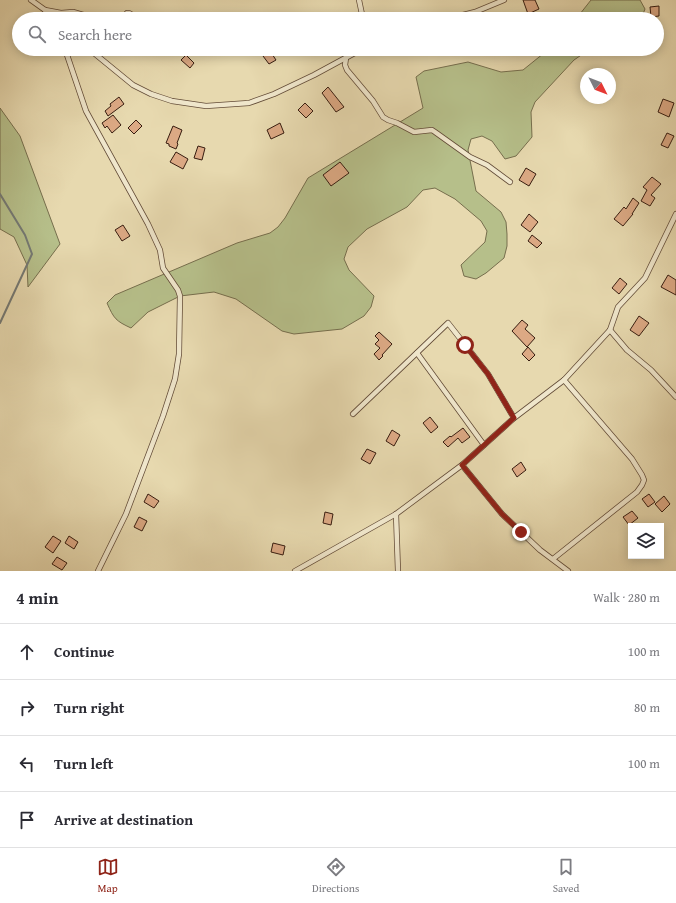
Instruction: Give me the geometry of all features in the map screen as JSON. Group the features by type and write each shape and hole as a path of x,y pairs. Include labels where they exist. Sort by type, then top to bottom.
{"street":[{"path":"30,0 45,10 56,12"},
{"path":"359,0 362,12"},
{"path":"475,12 504,0"},
{"path":"67,56 86,110 148,224 160,250 163,268 178,290 180,296 179,354 175,379 163,416 126,514 98,571"},
{"path":"98,56 133,85 151,94 172,101 206,106 250,103 274,94 350,56"},
{"path":"346,58 345,65 347,70 373,101 383,116 388,120 414,132 432,130 470,157 487,165 510,182"},
{"path":"295,571 396,514 462,465 514,418 564,380 610,330 618,307 645,278 676,214"},
{"path":"353,414 448,323 488,374 514,418"},
{"path":"610,330 627,350 651,370 676,397"},
{"path":"417,353 484,445"},
{"path":"553,559 637,492 644,480 632,459 564,380"},
{"path":"462,465 502,514 540,550 568,571"},
{"path":"396,514 398,571"}],"green space":[{"path":"591,0 640,0 645,9 644,12 582,12"},
{"path":"540,56 580,56 574,60 535,102 531,112 532,137 516,156 505,159 492,141 482,136 471,139 468,150 476,191 501,212 506,222 507,234 507,246 504,258 476,279 464,276 461,265 485,242 487,231 481,221 455,199 435,188 423,190 407,207 367,229 348,247 344,259 349,270 374,296 371,307 364,316 342,329 294,334 282,331 236,299 214,292 180,296 148,312 131,328 116,319 112,313 107,303 115,295 237,243 270,233 278,227 285,218 308,178 423,108 416,77 424,71 468,62 501,72 523,70"},
{"path":"0,108 20,136 60,244 28,287 27,265 14,237 0,229"}],"building":[{"path":"523,0 535,0 539,9 532,12 527,12"},
{"path":"659,6 659,12 650,12 650,7"},
{"path":"187,56 194,63 190,68 181,60"},
{"path":"263,56 273,56 276,60 269,64"},
{"path":"328,87 344,107 336,112 322,93"},
{"path":"119,97 124,104 108,116 105,111 111,106 110,104"},
{"path":"663,99 674,103 669,117 658,112"},
{"path":"305,103 313,111 306,118 298,110"},
{"path":"113,115 121,125 112,133 107,126 105,128 102,123"},
{"path":"136,120 142,126 134,134 128,128"},
{"path":"280,123 284,133 271,139 267,130"},
{"path":"173,126 182,130 176,149 166,143"},
{"path":"667,133 674,136 668,148 661,145"},
{"path":"198,146 205,148 202,160 194,158"},
{"path":"176,152 188,159 183,169 170,162"},
{"path":"340,162 349,173 331,186 323,175"},
{"path":"526,168 536,174 529,186 519,180"},
{"path":"652,177 661,184 651,195 655,198 650,206 641,201 647,190 643,187"},
{"path":"633,198 639,203 633,214 623,226 614,219 624,207 626,209"},
{"path":"529,214 538,222 530,232 521,225"},
{"path":"123,225 130,236 122,241 115,230"},
{"path":"532,235 542,243 537,248 528,241"},
{"path":"668,275 676,280 676,295 661,287"},
{"path":"620,278 627,284 619,294 612,288"},
{"path":"639,316 649,323 639,336 630,330"},
{"path":"522,320 528,325 525,329 535,338 527,347 512,331"},
{"path":"379,332 392,344 379,360 374,354 380,348 375,344 379,340 375,336"},
{"path":"528,347 535,355 529,361 522,354"},
{"path":"430,417 438,427 431,433 423,423"},
{"path":"463,428 470,437 462,443 458,438 448,447 443,442 450,436 451,437"},
{"path":"392,430 400,435 394,446 386,441"},
{"path":"367,449 376,453 370,464 361,459"},
{"path":"521,462 526,470 517,477 512,469"},
{"path":"148,494 159,501 154,508 144,502"},
{"path":"649,494 655,502 648,507 642,499"},
{"path":"664,496 670,504 662,512 655,504"},
{"path":"632,511 638,518 628,524 623,517"},
{"path":"325,512 333,514 331,525 323,523"},
{"path":"139,517 147,521 142,531 134,527"},
{"path":"53,536 61,541 53,553 45,547"},
{"path":"69,536 78,542 74,549 65,543"},
{"path":"273,543 285,546 283,555 271,552"},
{"path":"57,557 67,563 62,570 52,564"}],"waterway":[{"path":"0,194 25,235 32,254 0,323"}],"route":[{"path":"465,345 488,374 514,418 462,465 502,514 521,532"}]}
